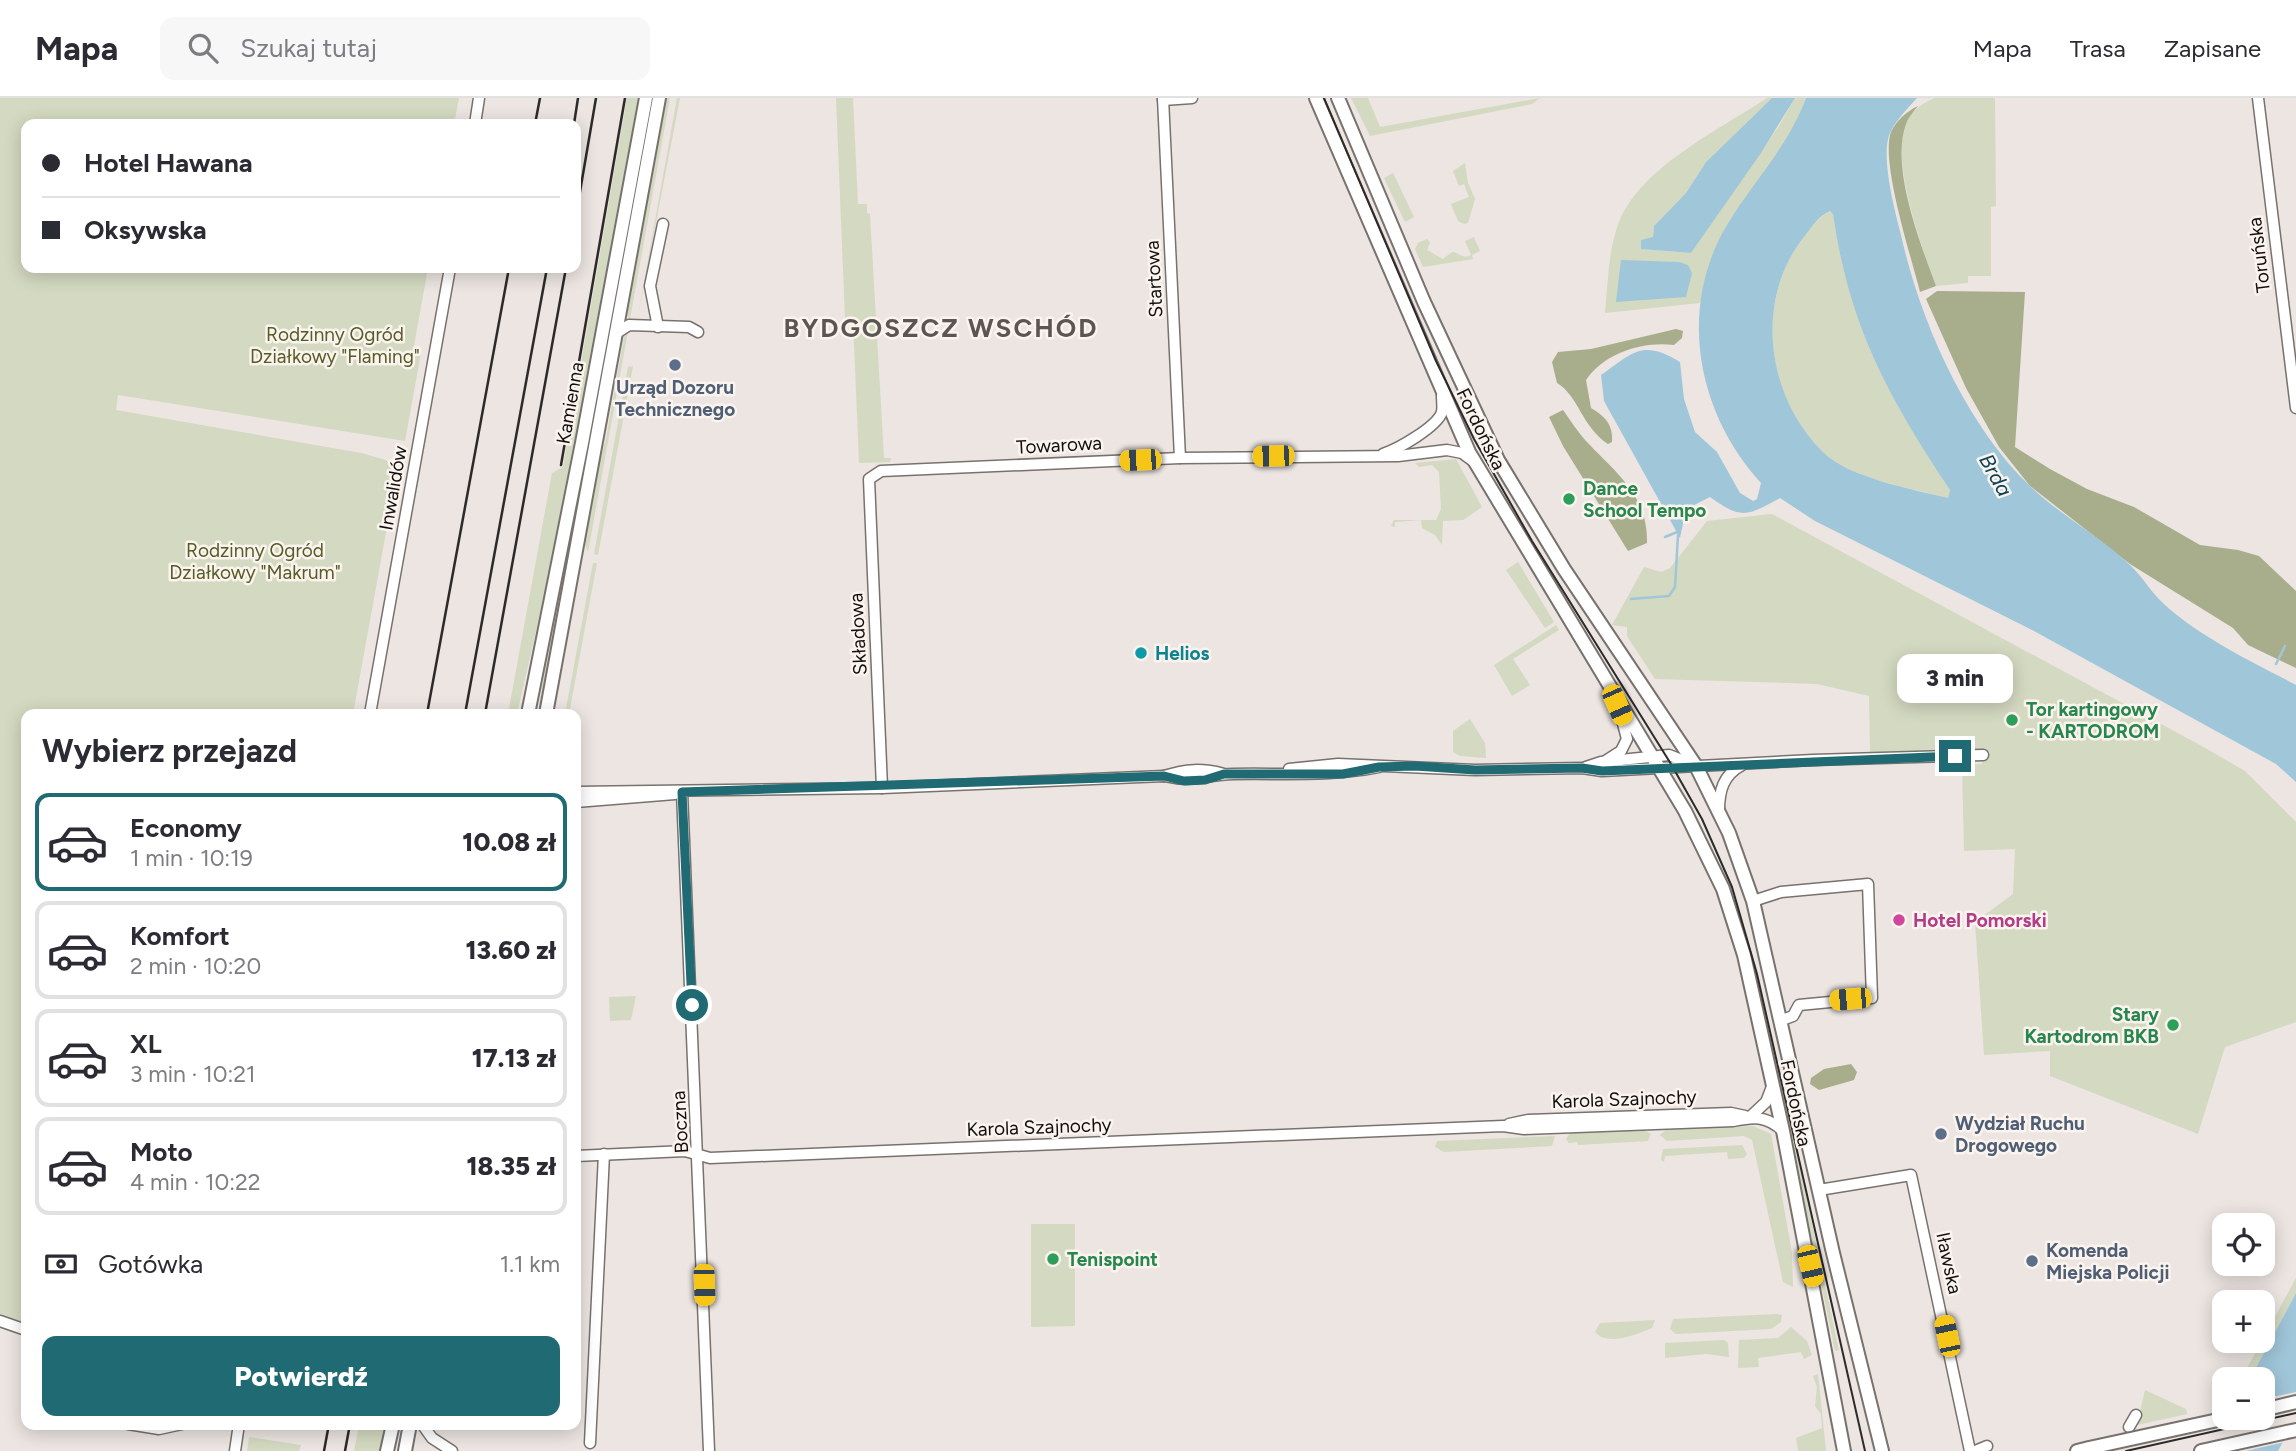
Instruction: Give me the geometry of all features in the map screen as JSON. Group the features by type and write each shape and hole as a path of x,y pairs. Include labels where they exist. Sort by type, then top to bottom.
{"main road":[{"name":"Kamienna","path":"529,709 646,98"},
{"name":"Kamienna","path":"547,709 659,98"},
{"name":"Fordońska","path":"1316,98 1442,393 1474,461 1700,837 1733,915 1783,1131 1844,1451"},
{"name":"Fordońska","path":"1338,98 1450,359 1498,460 1564,569 1683,745 1719,813 1753,901 1882,1451"},
{"path":"2275,1407 2296,1402"},
{"path":"2083,1450 2212,1421"},
{"path":"387,1451 392,1430"},
{"path":"404,1451 409,1430"},
{"path":"2201,1451 2296,1430"}],"street":[{"path":"476,119 479,98"},
{"path":"1163,99 1192,98"},
{"name":"Toruńska","path":"2258,98 2296,408"},
{"name":"Startowa","path":"1163,99 1180,458"},
{"path":"658,327 650,286 663,224"},
{"name":"Inwalidów","path":"371,709 449,273"},
{"path":"619,314 629,325"},
{"path":"615,334 629,325 689,327 698,331"},
{"name":"Towarowa","path":"1379,455 1409,442 1438,418 1443,409 1442,393"},
{"name":"Towarowa","path":"869,479 881,471 1180,458 1379,455 1447,450 1462,453 1474,461"},
{"name":"Składowa","path":"869,479 882,788"},
{"path":"1582,768 1617,754 1627,739 1625,723 1609,686"},
{"path":"1601,762 1672,755 1696,766"},
{"path":"581,792 882,788 1164,776 1184,781 1205,780 1224,774 1343,774 1379,767 1582,768 1663,774 1696,766 1983,755"},
{"path":"1719,813 1723,783 1732,771 1745,764"},
{"path":"581,802 663,797 682,792"},
{"name":"Boczna","path":"682,792 699,1155 709,1451"},
{"path":"1753,901 1781,892 1868,884 1872,998 1799,1005 1793,1016 1782,1020"},
{"path":"1748,1116 1766,1102 1773,1084"},
{"name":"Karola Szajnochy","path":"581,1156 685,1151 710,1158 1505,1126 1528,1121 1725,1113 1775,1124 1783,1131"},
{"path":"590,1443 604,1154"},
{"name":"Iławska","path":"1819,1189 1911,1175 1972,1451"},
{"path":"0,1321 21,1328"},
{"path":"2129,1427 2136,1415"},
{"path":"235,1451 239,1430"},
{"path":"426,1430 432,1438 452,1451"},
{"path":"1972,1451 1987,1446"},
{"path":"404,1451 413,1451"}],"green space":[{"path":"0,98 459,98 455,119 21,119 21,273 427,273 413,351 421,353 405,441 118,395 116,410 361,453 386,460 397,472 354,709 21,709 21,1325 0,1318"},
{"path":"627,98 639,98 563,513 518,709 509,709 552,473 563,467"},
{"path":"649,98 652,98 543,709 539,709 553,611"},
{"path":"662,98 670,98 630,319 625,313"},
{"path":"677,98 680,98 637,321"},
{"path":"836,98 853,98 858,204 867,204 867,213 870,214 884,458 891,458 890,462 859,463 853,320 845,319"},
{"path":"1351,98 1368,98 1380,127 1540,98 1532,104 1370,136"},
{"path":"1767,98 1772,98 1706,162 1686,193 1654,226 1653,238 1641,240 1642,249 1691,253 1779,126 1795,98 1806,98 1790,135 1773,163 1726,227 1700,303 1605,313 1613,244 1619,222 1630,202 1645,184 1683,151"},
{"path":"1934,98 1995,98 1996,206 1991,207 1991,276 1968,276 1968,283 1936,286 1916,228 1905,181 1902,139 1906,123 1911,114"},
{"path":"1918,106 1906,124 1902,162 1909,206 1936,286 1920,292 1893,187 1889,146 1891,132 1896,124"},
{"path":"1465,163 1468,183 1475,199 1468,223 1464,224 1458,221 1451,204 1469,197 1464,184 1459,186 1453,171"},
{"path":"1393,173 1414,217 1405,222 1384,178"},
{"path":"1830,211 1833,213 1849,291 1874,359 1908,423 1950,490 1948,498 1865,476 1835,461 1823,452 1804,430 1789,404 1779,377 1773,347 1773,318 1778,289 1788,262 1804,237 1819,219"},
{"path":"1474,237 1480,251 1472,255 1473,259 1423,267 1415,249 1418,243 1427,239 1430,243 1427,250 1443,259 1452,252 1468,256 1471,255 1465,241"},
{"path":"1937,291 2025,292 2015,447 2087,489 2134,507 2200,545 2259,556 2296,591 2296,668 2248,645 2233,628 2130,564 2030,486 1999,447 1966,388 1926,299"},
{"path":"1676,329 1683,331 1682,338 1674,345 1650,345 1625,351 1603,363 1586,380 1591,408 1610,426 1612,442 1608,444 1592,429 1570,395 1557,383 1552,362 1558,352 1591,349"},
{"path":"628,331 588,552 583,539 594,480 606,439 624,337"},
{"path":"633,366 598,555 594,554 628,367"},
{"path":"1563,410 1636,498 1646,526 1647,543 1628,551 1563,446 1549,417"},
{"path":"1456,459 1482,507 1463,520 1443,521 1442,545 1435,535 1422,528 1421,520 1436,520 1441,509 1439,472 1432,465 1419,467 1415,463"},
{"name":"Tor kartingowy - KARTODROM","path":"1772,514 2245,771 2296,822 2296,1022 2225,1047 2198,1134 2050,1076 2050,1051 1984,1055 1975,922 2013,894 2015,849 1964,851 1962,764 1982,764 1983,752 1870,752 1869,696 1817,684 1655,679 1627,636 1627,627 1612,625 1644,567 1661,572 1670,568 1707,521"},
{"path":"1394,520 1421,520 1395,522 1395,527 1391,526"},
{"path":"1518,562 1554,622 1545,628 1506,570"},
{"path":"593,563 597,563 570,709 566,709"},
{"path":"1556,625 1559,630 1513,659 1530,685 1512,696 1494,665"},
{"path":"1470,719 1485,743 1486,758 1460,756 1453,752 1453,731"},
{"path":"1718,863 1730,887 1764,1010 1839,1350 1835,1351 1812,1239 1802,1207 1758,989 1734,904"},
{"path":"636,996 631,1020 610,1021 609,997"},
{"path":"1851,1064 1857,1072 1854,1080 1819,1090 1810,1084 1811,1078 1824,1069"},
{"path":"1753,1126 1771,1134 1792,1253 1793,1287 1783,1282 1752,1140 1744,1136 1667,1141 1660,1135 1667,1129"},
{"path":"1644,1130 1651,1134 1648,1141 1578,1145 1577,1142 1569,1143 1566,1139 1570,1133"},
{"path":"1555,1136 1552,1146 1444,1152 1435,1147 1437,1141"},
{"path":"1742,1145 1747,1154 1744,1158 1728,1159 1727,1152 1665,1156 1664,1162 1661,1160 1663,1149"},
{"name":"Tenispoint","path":"1031,1224 1075,1224 1075,1326 1031,1327"},
{"path":"2296,1278 2296,1293 2275,1332 2275,1317"},
{"path":"1782,1315 1781,1322 1771,1329 1676,1334 1670,1329 1673,1319"},
{"path":"1655,1320 1652,1328 1623,1338 1607,1339 1595,1332 1600,1323"},
{"path":"1791,1327 1807,1341 1812,1355 1804,1359 1801,1352 1758,1358 1759,1367 1738,1368 1739,1340 1778,1338"},
{"path":"1724,1340 1728,1343 1729,1357 1706,1354 1665,1358 1665,1343"},
{"path":"2255,1353 2264,1353 2256,1367 2248,1367"},
{"path":"1818,1374 1826,1451 1798,1451 1796,1438 1822,1428 1821,1414 1815,1406 1817,1387 1813,1376"},
{"path":"2145,1390 2186,1409 2187,1414 2133,1426 2139,1416"},
{"path":"358,1430 385,1430 381,1451 354,1451"},
{"path":"249,1437 301,1445 299,1451 247,1451"}],"water":[{"path":"1772,98 1795,98 1761,153 1691,253 1641,249 1641,240 1653,237 1654,226 1686,193 1706,162"},
{"name":"Brda","path":"1806,98 1917,98 1891,131 1887,153 1889,182 1909,268 1920,302 1933,336 1966,402 2007,461 2030,486 2118,555 2135,570 2165,605 2211,639 2296,685 2296,782 2276,764 2034,631 1815,521 1780,498 1744,513 1729,509 1710,497 1686,509 1680,538 1604,401 1601,375 1639,351 1656,351 1680,362 1684,399 1695,432 1717,452 1740,493 1753,501 1757,499 1761,483 1739,455 1722,425 1709,393 1701,359 1699,325 1702,291 1711,257 1727,225 1780,149","holes":["1830,211 1833,214 1849,291 1874,359 1908,423 1950,490 1948,498 1864,476 1834,461 1804,430 1789,404 1773,347 1773,318 1778,289 1788,262 1804,237 1822,216"]},
{"path":"1621,260 1679,262 1688,265 1692,273 1686,297 1616,302"},
{"path":"2296,1293 2296,1417 2278,1451 2214,1451 2224,1430 2275,1430 2275,1367 2256,1367 2264,1353 2275,1353 2275,1332"}],"pier":[{"path":"2296,1392 2296,1424 2285,1442 2246,1451 2211,1451 2243,1435 2215,1441 2220,1430 2275,1430 2275,1396"}],"waterway":[{"path":"1665,537 1677,532"},
{"path":"1631,599 1669,596 1675,587 1678,535"},
{"path":"2276,664 2285,646"}],"tram line":[{"path":"1324,98 1436,361 1474,439 1532,541 1671,764 1702,819 1732,887 1757,974 1865,1451"},
{"path":"2126,1451 2296,1413"}],"railway":[{"path":"536,119 540,98"},
{"path":"575,119 578,98"},
{"path":"581,186 596,98"},
{"path":"561,465 625,98"},
{"path":"428,709 508,273"},
{"path":"466,709 546,273"},
{"path":"486,709 565,273"},
{"path":"324,1451 328,1430"},
{"path":"345,1451 349,1430"}],"place":[{"name":"Urząd Dozoru Technicznego","path":"675,365"},
{"name":"Dance School Tempo","path":"1569,499"},
{"name":"Helios","path":"1141,653"},
{"name":"Tor kartingowy - KARTODROM","path":"2012,720"},
{"name":"Hotel Pomorski","path":"1899,920"},
{"name":"Stary Kartodrom BKB","path":"2173,1025"},
{"name":"Wydział Ruchu Drogowego","path":"1941,1134"},
{"name":"Tenispoint","path":"1053,1259"},
{"name":"Komenda Miejska Policji","path":"2032,1261"}],"district":[{"name":"BYDGOSZCZ WSCHÓD","path":"941,328"}],"route":[{"path":"692,1005 682,792 882,788 1164,776 1184,781 1205,780 1224,774 1343,774 1379,767 1415,766 1475,770 1651,770 1813,760 1955,756"}],"park label":[{"name":"Rodzinny Ogród Działkowy \"Flaming\"","path":"335,345"},
{"name":"Rodzinny Ogród Działkowy \"Makrum\"","path":"255,561"}]}
